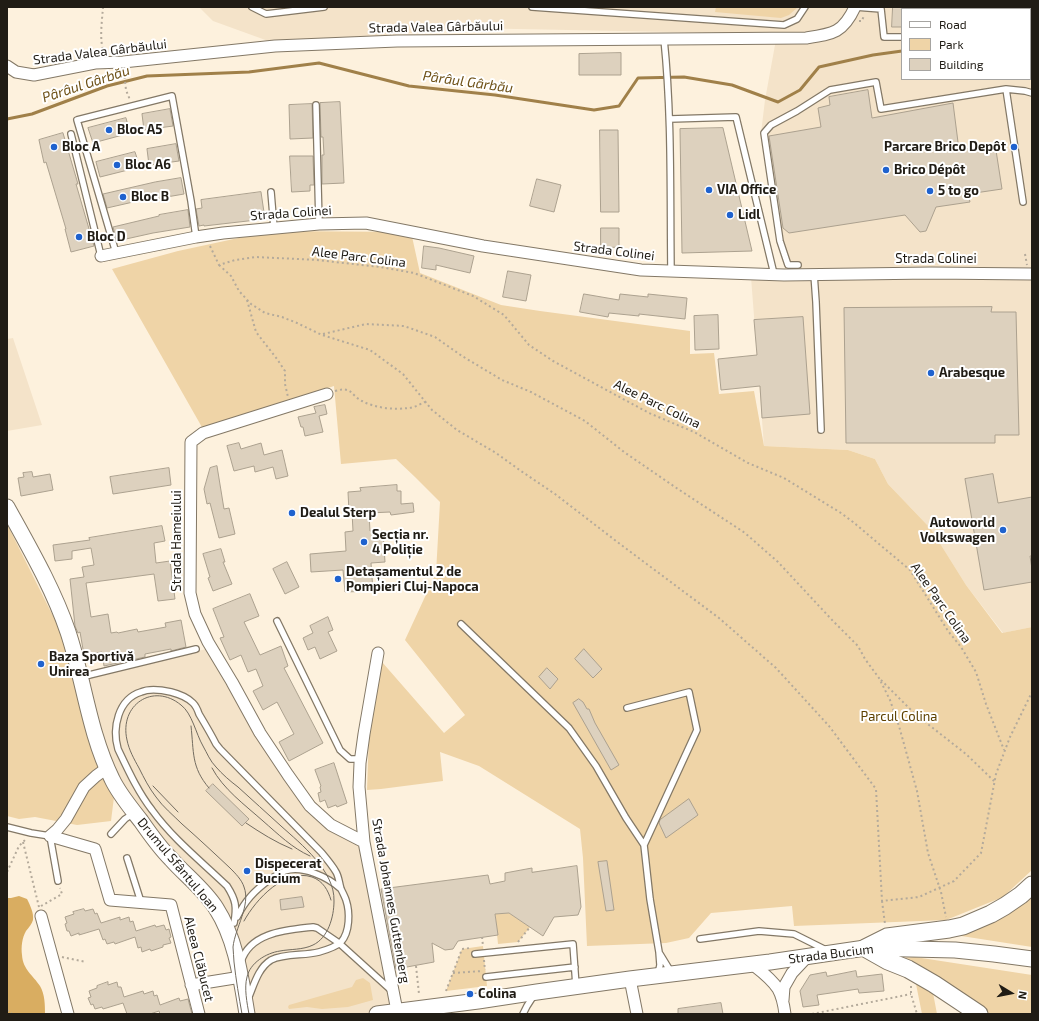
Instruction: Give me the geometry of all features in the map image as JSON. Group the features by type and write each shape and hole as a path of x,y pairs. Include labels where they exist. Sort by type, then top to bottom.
{"main road":[{"name":"Drumul Sfântul Ioan","path":"7,507 38,563 67,631 81,677 94,730 107,768 117,788 134,813 170,858 208,897 224,922 231,940 240,973 248,1012"},
{"path":"865,948 887,937 963,926 991,914 1021,895 1032,885"},
{"path":"865,948 888,961 908,969 980,1014"},
{"name":"Strada Bucium","path":"390,1013 865,948 955,950 1032,959"}],"street":[{"name":"Strada Valea Gârbăului","path":"7,66 16,72 34,75 95,63 123,62 275,46 397,41 806,38 825,35 841,29 850,19 855,7"},
{"name":"Strada Colinei","path":"101,256 223,233 319,224 366,223 483,246 641,270 774,274 931,272 1032,274"},
{"name":"Strada Hameiului","path":"327,394 203,433 191,442 190,593 195,614 208,642 260,733 292,781 310,806 331,825 364,842"},
{"name":"Strada Johannes Guttenberg","path":"378,653 360,759 359,787 364,842 394,993 390,1013"},
{"path":"50,836 66,819 84,787 107,768"},
{"name":"Aleea Clăbucet","path":"50,836 95,849 110,900 171,905 198,1014"},
{"path":"40,912 68,1014"},
{"path":"783,1002 784,987 792,973 808,956"},
{"path":"752,964 778,989 783,1002 785,1014"},
{"path":"191,985 240,973"},
{"path":"630,979 637,1014"}],"lane":[{"path":"252,7 266,14 324,7"},
{"path":"532,7 784,25 797,19 805,7"},
{"path":"855,7 881,8 884,37 901,37"},
{"path":"664,39 670,119 671,271"},
{"path":"798,266 788,265 780,241 764,134 771,126 830,90 876,82 881,109 1006,89 1032,93"},
{"path":"1006,89 1023,202"},
{"path":"116,253 77,120 172,96 191,201 201,237"},
{"path":"316,105 319,224"},
{"path":"670,119 736,117 774,274"},
{"name":"Strada Colinei","path":"71,134 101,256"},
{"path":"271,192 274,228"},
{"path":"814,274 821,430"},
{"path":"277,621 340,750 350,759 360,759"},
{"path":"461,624 569,728 596,766 626,818 644,845 650,899 659,952 660,965 657,976"},
{"path":"81,677 196,649"},
{"path":"231,940 236,914 234,897 227,886 174,835 152,810 142,795 118,749 116,742 116,722 120,712 129,698 141,692 148,690 176,693 194,703 216,744 326,858 336,873 346,900 348,924 346,933 339,943 336,946 316,953 280,957 270,961 261,970 257,978 248,1012"},
{"path":"627,708 689,692 697,730 644,845"},
{"path":"111,834 125,819 134,813"},
{"path":"7,827 50,836 58,881"},
{"path":"127,858 141,903"},
{"path":"234,923 246,902 256,890 277,874 285,871 302,870 330,880 341,889"},
{"path":"240,973 244,954 257,940 271,934 313,927 317,928 339,943 394,993"},
{"path":"700,940 759,931 794,934 832,953"},
{"path":"475,954 573,944 576,987"},
{"path":"659,952 672,974"},
{"path":"485,973 575,967"},
{"path":"523,1014 537,992"}],"path":[{"path":"102,7 102,49 109,63"},
{"path":"124,75 126,90 130,100"},
{"path":"201,237 219,265 231,276 239,291 251,304 265,313 282,317 322,335 370,350 403,374 432,410 457,430 496,453 521,472 555,494 719,618 776,668 828,726 876,788 882,901 886,929"},
{"name":"Alee Parc Colina","path":"219,265 235,260 256,257 317,260 414,273 473,296 504,315 529,344 553,361 649,413 694,432 748,463 784,478 841,513 854,522 910,570 948,631 961,647 976,672 986,704 1005,751"},
{"path":"247,299 256,332 285,371 285,384 291,405"},
{"path":"322,335 366,324 404,326 435,337 462,356 502,380 531,392 584,421 624,452 745,533 778,562 833,622 858,646 879,678 890,700 899,726 917,792 928,852 940,888 949,929"},
{"path":"327,394 346,389 352,392 363,402 385,408 409,408 425,402"},
{"path":"879,678 915,714 966,754 995,781"},
{"path":"882,901 918,897 940,888 954,881 981,852 996,774 1010,737 1032,692"},
{"path":"7,872 19,846 31,833"},
{"path":"23,842 40,912 62,894 58,881"},
{"path":"512,943 518,942 530,927"},
{"path":"446,991 462,949"},
{"path":"51,954 86,962"},
{"path":"416,966 419,994"},
{"path":"453,973 485,973"},
{"path":"911,986 910,994 917,1014"},
{"path":"812,1014 910,994"},
{"path":"7,1010 12,1014"}],"shaded area":[{"path":"199,7 1013,7 901,8 901,80 1031,80 1031,70 1032,627 1003,633 966,585 931,529 888,484 875,459 848,450 764,446 751,277 765,277 785,269 776,230 761,133 765,100 777,34 465,28 367,37 271,42 213,21"},
{"path":"13,338 42,425 7,431 7,339"},
{"path":"211,648 310,806 364,842 397,1011 377,1014 252,1014 228,931 122,796 81,677"},
{"path":"19,896 27,899 32,909 33,917 32,923 26,931 23,940 22,949 24,965 42,989 45,1014 7,1014 7,898"}],"green space":[{"path":"716,7 798,7 789,15 781,18 715,12"},
{"name":"Parcul Colina","path":"271,231 411,232 420,273 501,305 690,331 690,354 714,353 719,394 754,391 764,446 848,450 875,459 888,484 931,529 966,585 1002,633 1032,627 1032,870 1003,897 946,920 794,926 792,906 711,913 689,938 666,943 587,946 583,858 580,829 479,766 440,752 443,781 367,790 369,733 382,662 444,733 465,715 405,640 436,573 440,502 396,459 341,464 334,386 203,429 112,269 178,251"},
{"name":"Baza Sportivă Unirea","path":"7,524 57,624 115,789 111,821 77,825 35,817 19,819 7,816"},
{"path":"1032,895 1032,947 955,935"},
{"path":"509,913 530,927 518,942 498,944 495,914"},
{"path":"483,946 487,986 446,991 462,949"},
{"path":"915,957 1032,975 1032,1014 989,1014 900,958"},
{"path":"363,978 370,983 373,1000 348,1007 322,1009 307,1007 289,1009 288,1007 289,1005 352,987 356,980"},
{"path":"916,984 933,993 937,1014 922,1014"}],"building":[{"path":"893,7 902,7 901,27 892,27"},
{"path":"621,53 621,75 579,75 579,54"},
{"name":"Brico Dépôt","path":"868,90 872,118 953,103 959,150 995,144 1002,189 968,194 970,202 936,207 926,231 920,232 905,215 789,233 783,228 769,136 821,127 818,108 830,105 829,97"},
{"path":"340,102 344,183 322,184 322,155 324,155 323,137 321,137 320,103"},
{"path":"312,104 313,138 290,139 289,105"},
{"path":"170,109 173,126 144,130 142,114"},
{"name":"Bloc A5","path":"126,118 130,133 93,143 88,128"},
{"name":"VIA Office","path":"723,128 752,251 682,253 680,129"},
{"path":"600,130 618,130 619,212 601,212"},
{"path":"63,133 94,246 71,252 66,229 46,162 44,163 39,140"},
{"path":"176,144 179,161 149,165 147,149"},
{"name":"Bloc A6","path":"135,152 140,167 100,177 96,162"},
{"path":"290,156 313,156 314,185 310,185 310,191 292,192"},
{"path":"181,178 184,194 155,199 155,197 107,208 103,194 155,182"},
{"path":"537,179 561,185 554,212 530,206"},
{"path":"261,192 265,219 199,226 196,209 202,208 201,200"},
{"path":"188,210 190,227 117,241 113,227 159,215"},
{"path":"601,228 619,228 619,247 601,248"},
{"path":"424,246 474,256 470,273 436,265 436,270 422,268"},
{"path":"508,271 531,275 526,301 503,297"},
{"path":"584,294 619,300 620,294 648,297 648,294 687,298 685,319 639,314 639,316 609,313 608,317 580,312"},
{"name":"Arabesque","path":"992,307 991,312 1016,312 1019,435 995,435 995,443 846,443 844,308"},
{"path":"718,315 719,349 695,350 694,316"},
{"path":"803,317 810,414 762,418 760,386 721,390 718,359 757,355 754,320"},
{"path":"325,405 327,414 319,416 323,432 305,436 303,427 301,427 298,417 316,413 314,407"},
{"path":"239,443 241,449 261,443 264,455 282,450 288,476 276,479 273,467 255,472 254,466 234,471 227,446"},
{"path":"217,466 224,509 229,508 235,534 219,538 210,503 207,504 204,489 210,468"},
{"path":"169,468 171,485 113,494 110,477"},
{"path":"32,472 33,477 50,474 53,490 21,496 18,478 24,477 23,473"},
{"name":"Autoworld Volkswagen","path":"993,474 998,503 1032,497 1032,556 1030,556 1032,582 984,590 965,479"},
{"name":"Secția nr. 4 Poliție","path":"397,485 397,491 401,491 401,504 413,503 414,512 391,515 390,512 369,513 370,531 383,531 385,562 371,563 373,591 345,592 343,570 311,572 310,554 346,551 345,532 353,531 352,512 349,512 348,492 361,491 360,488"},
{"path":"162,526 165,541 154,543 156,563 170,561 175,599 158,601 154,574 86,583 91,617 108,614 111,633 137,629 138,632 166,627 165,623 181,620 186,647 171,651 171,649 145,654 145,657 104,666 102,652 84,655 80,632 78,633 75,626 70,579 84,577 82,567 94,565 91,548 72,551 72,559 55,561 53,545 90,540 89,538"},
{"path":"221,549 225,562 223,562 232,584 213,591 208,578 210,577 203,554"},
{"path":"287,562 299,587 285,594 273,569"},
{"path":"250,594 259,616 244,622 260,655 281,646 288,666 284,668 323,743 289,761 279,742 294,734 277,702 263,710 253,691 263,686 256,669 248,672 241,655 230,660 220,638 224,637 213,609"},
{"path":"328,617 333,630 328,632 337,651 320,659 315,647 308,650 303,638 313,633 310,626"},
{"path":"584,649 602,669 593,678 575,659"},
{"path":"547,668 558,679 550,689 539,677"},
{"path":"579,699 583,702 587,709 589,709 595,723 619,765 611,770 573,703"},
{"path":"334,763 347,803 337,807 336,805 328,808 325,800 320,802 318,793 321,792 321,786 315,770"},
{"path":"213,784 249,819 242,826 206,791"},
{"path":"689,799 698,815 666,838 659,823 660,820"},
{"path":"607,861 614,910 606,911 598,862"},
{"path":"577,866 581,907 578,915 554,917 543,936 509,913 495,914 498,935 458,941 453,949 445,950 432,943 434,962 396,969 381,889 488,875 490,884 505,881 505,873 532,868 532,872"},
{"path":"302,897 304,907 281,910 280,900"},
{"path":"84,909 85,911 93,909 95,914 97,913 101,923 120,917 120,920 129,917 130,922 133,921 136,931 155,925 156,927 164,925 166,930 169,929 171,937 169,938 171,943 151,951 150,949 142,952 141,947 138,948 135,937 115,944 114,942 107,944 105,939 103,940 99,929 71,936 69,931 67,931 65,917 74,914 73,912"},
{"path":"856,971 857,977 882,974 884,991 859,993 858,989 817,995 819,1005 803,1007 800,991 810,975 826,972 827,976"},
{"path":"108,982 108,985 117,982 118,987 121,987 124,997 143,991 144,994 153,991 154,996 157,995 160,1005 179,998 180,1001 188,999 192,1014 160,1014 159,1011 150,1014 127,1014 123,1003 103,1009 102,1007 95,1009 93,1004 91,1005 88,998 91,997 89,991"},
{"path":"721,1003 723,1014 678,1014 678,1009"}],"waterway":[{"name":"Pârâul Gârbău","path":"7,119 32,114 107,86 147,76 249,72 319,63 409,86 495,95 594,110 619,106 638,78 684,77 732,85 778,102 800,90 819,67 873,55 901,51"}],"tram line":[{"path":"242,1014 233,947 246,901 244,887 240,879 232,870 182,824 153,794 134,758 127,740 126,728 128,717 133,707 140,701 150,697 160,696 170,698 185,709 191,718 200,741 214,765 307,850 323,869 333,890 333,914 326,932 318,942 305,948 269,954 264,956 251,967 247,977 246,986 249,1014"},
{"path":"191,726 193,752 196,766 209,788"},
{"path":"212,768 222,783 242,803 285,840 310,856"},
{"path":"153,786 178,812"},
{"path":"246,823 268,837 292,849"},
{"path":"244,921 249,912 272,887 292,877 302,875 316,879 324,886 331,900"}],"place":[{"name":"Bloc A5","path":"109,130"},
{"name":"Bloc A","path":"54,147"},
{"name":"Parcare Brico Depôt","path":"1014,147"},
{"name":"Bloc A6","path":"117,165"},
{"name":"Brico Dépôt","path":"886,170"},
{"name":"VIA Office","path":"709,190"},
{"name":"5 to go","path":"930,191"},
{"name":"Bloc B","path":"123,197"},
{"name":"Lidl","path":"730,215"},
{"name":"Bloc D","path":"79,237"},
{"name":"Arabesque","path":"931,373"},
{"name":"Dealul Sterp","path":"292,513"},
{"name":"Autoworld Volkswagen","path":"1003,530"},
{"name":"Secția nr. 4 Poliție","path":"364,542"},
{"name":"Detașamentul 2 de Pompieri Cluj-Napoca","path":"338,579"},
{"name":"Baza Sportivă Unirea","path":"41,664"},
{"name":"Dispecerat Bucium","path":"247,871"},
{"name":"Colina","path":"470,994"}]}
